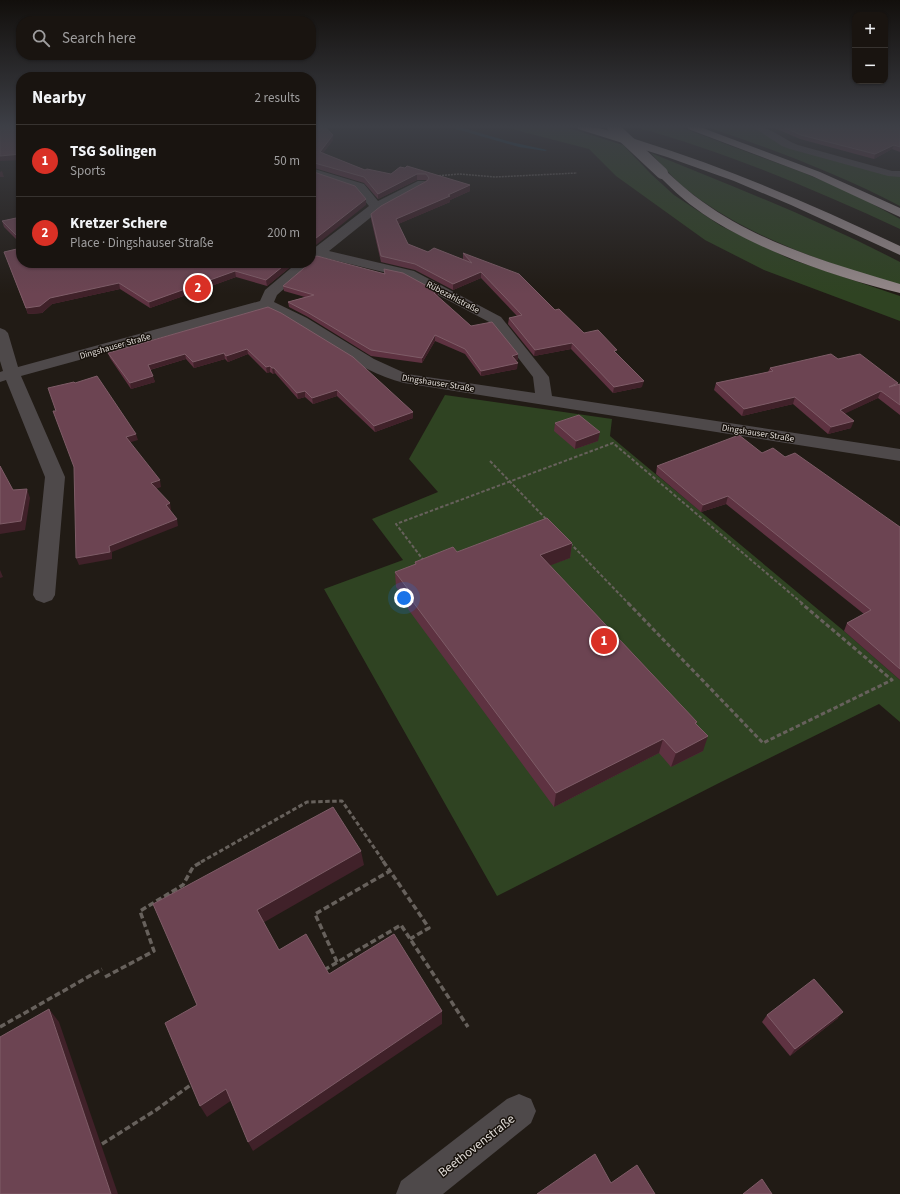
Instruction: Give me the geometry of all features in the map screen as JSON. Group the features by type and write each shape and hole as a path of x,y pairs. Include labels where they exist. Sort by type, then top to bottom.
{"highway":[{"path":"673,183 706,210 754,236 809,260 900,290"},
{"path":"748,183 819,212 900,251"},
{"path":"779,183 788,186"},
{"path":"835,183 900,213"}],"street":[{"path":"347,183 360,187 376,207"},
{"path":"316,253 376,207 422,183"},
{"name":"Rübezahlstraße","path":"316,255 409,274 496,320 541,377 544,399"},
{"path":"266,304 270,293 299,268"},
{"name":"Dingshauser Straße","path":"6,376 266,304 286,312 375,367 393,375 416,381 544,399 622,413 900,454"},
{"path":"0,333 6,376 55,477 44,595"},
{"name":"Beethovenstraße","path":"414,1194 519,1111"}],"path":[{"path":"426,563 396,524 613,443 892,680 763,743 566,539"},
{"path":"490,461 550,522 543,525"},
{"path":"105,977 154,951 140,911 183,885 193,867 307,802 342,801 429,928 410,939"},
{"path":"338,962 315,914 390,871"},
{"path":"323,971 401,925 468,1027"},
{"path":"0,1028 102,969"},
{"path":"102,1144 156,1110 192,1084"}],"green space":[{"path":"625,183 661,183 674,195 721,226 790,259 900,296 900,321 764,270 705,240"},
{"path":"679,183 725,183 839,232 900,262 900,286 818,259 764,236 714,209"},
{"path":"794,183 827,183 852,193 900,219 900,229 835,200"},
{"path":"853,183 900,183 900,206 877,194"},
{"path":"445,395 612,419 610,436 844,631 900,680 900,722 879,704 721,782 497,896 324,589 403,560 372,519 438,492 409,459"}],"building":[{"path":"316,183 345,183 355,186 366,199 316,238"},
{"path":"369,183 400,183 378,194"},
{"path":"424,183 462,183 470,185 448,195 450,196 396,219 408,244 428,252 434,248 472,263 463,253 519,274 555,310 559,309 584,333 598,330 617,350 614,351 644,381 614,387 572,343 535,350 509,318 522,315 481,272 453,284 415,264 381,256 371,214 381,206"},
{"path":"16,218 16,235 2,221"},
{"path":"16,249 16,268 281,268 266,280 235,271 149,302 119,283 50,298 40,306 26,308 4,252"},
{"path":"316,256 385,274 384,269 403,273 438,292 434,293 471,326 492,322 518,354 512,356 518,363 481,371 465,349 435,335 422,358 371,350 288,302 314,295 283,286 304,268 316,268"},
{"path":"268,307 281,313 353,357 413,412 374,426 337,390 312,398 305,391 297,393 274,368 270,366 266,367 247,349 226,356 224,353 193,362 185,354 148,365 153,376 130,383 108,353"},
{"path":"831,354 838,359 860,354 898,383 889,387 900,384 900,405 881,391 840,410 854,421 831,427 795,397 744,409 716,383 773,371 770,368"},
{"path":"97,376 136,434 126,437 160,480 151,483 170,503 166,505 177,519 109,546 110,552 76,558 74,467 53,411 56,411 48,388 75,383"},
{"path":"579,415 600,432 576,441 555,423"},
{"path":"739,435 762,453 773,448 785,457 795,453 900,527 900,669 847,623 871,610 728,496 703,505 657,466"},
{"path":"0,466 13,490 27,489 21,521 0,524"},
{"path":"547,518 572,543 540,555 697,722 695,723 708,736 676,753 663,739 556,793 407,594 411,593 395,572 416,564 415,562 453,547 457,552"},
{"path":"333,807 361,851 257,910 279,950 306,934 329,974 394,934 442,1011 248,1142 226,1089 200,1106 165,1023 197,1005 153,904"},
{"path":"814,979 843,1012 795,1049 767,1015"},
{"path":"49,1009 111,1194 0,1194 0,1037"},
{"path":"595,1154 611,1183 637,1165 655,1194 537,1194"},
{"path":"762,1179 772,1194 743,1194"}],"place":[{"name":"Kretzer Schere","path":"198,288"},
{"name":"TSG Solingen","path":"604,641"}]}
